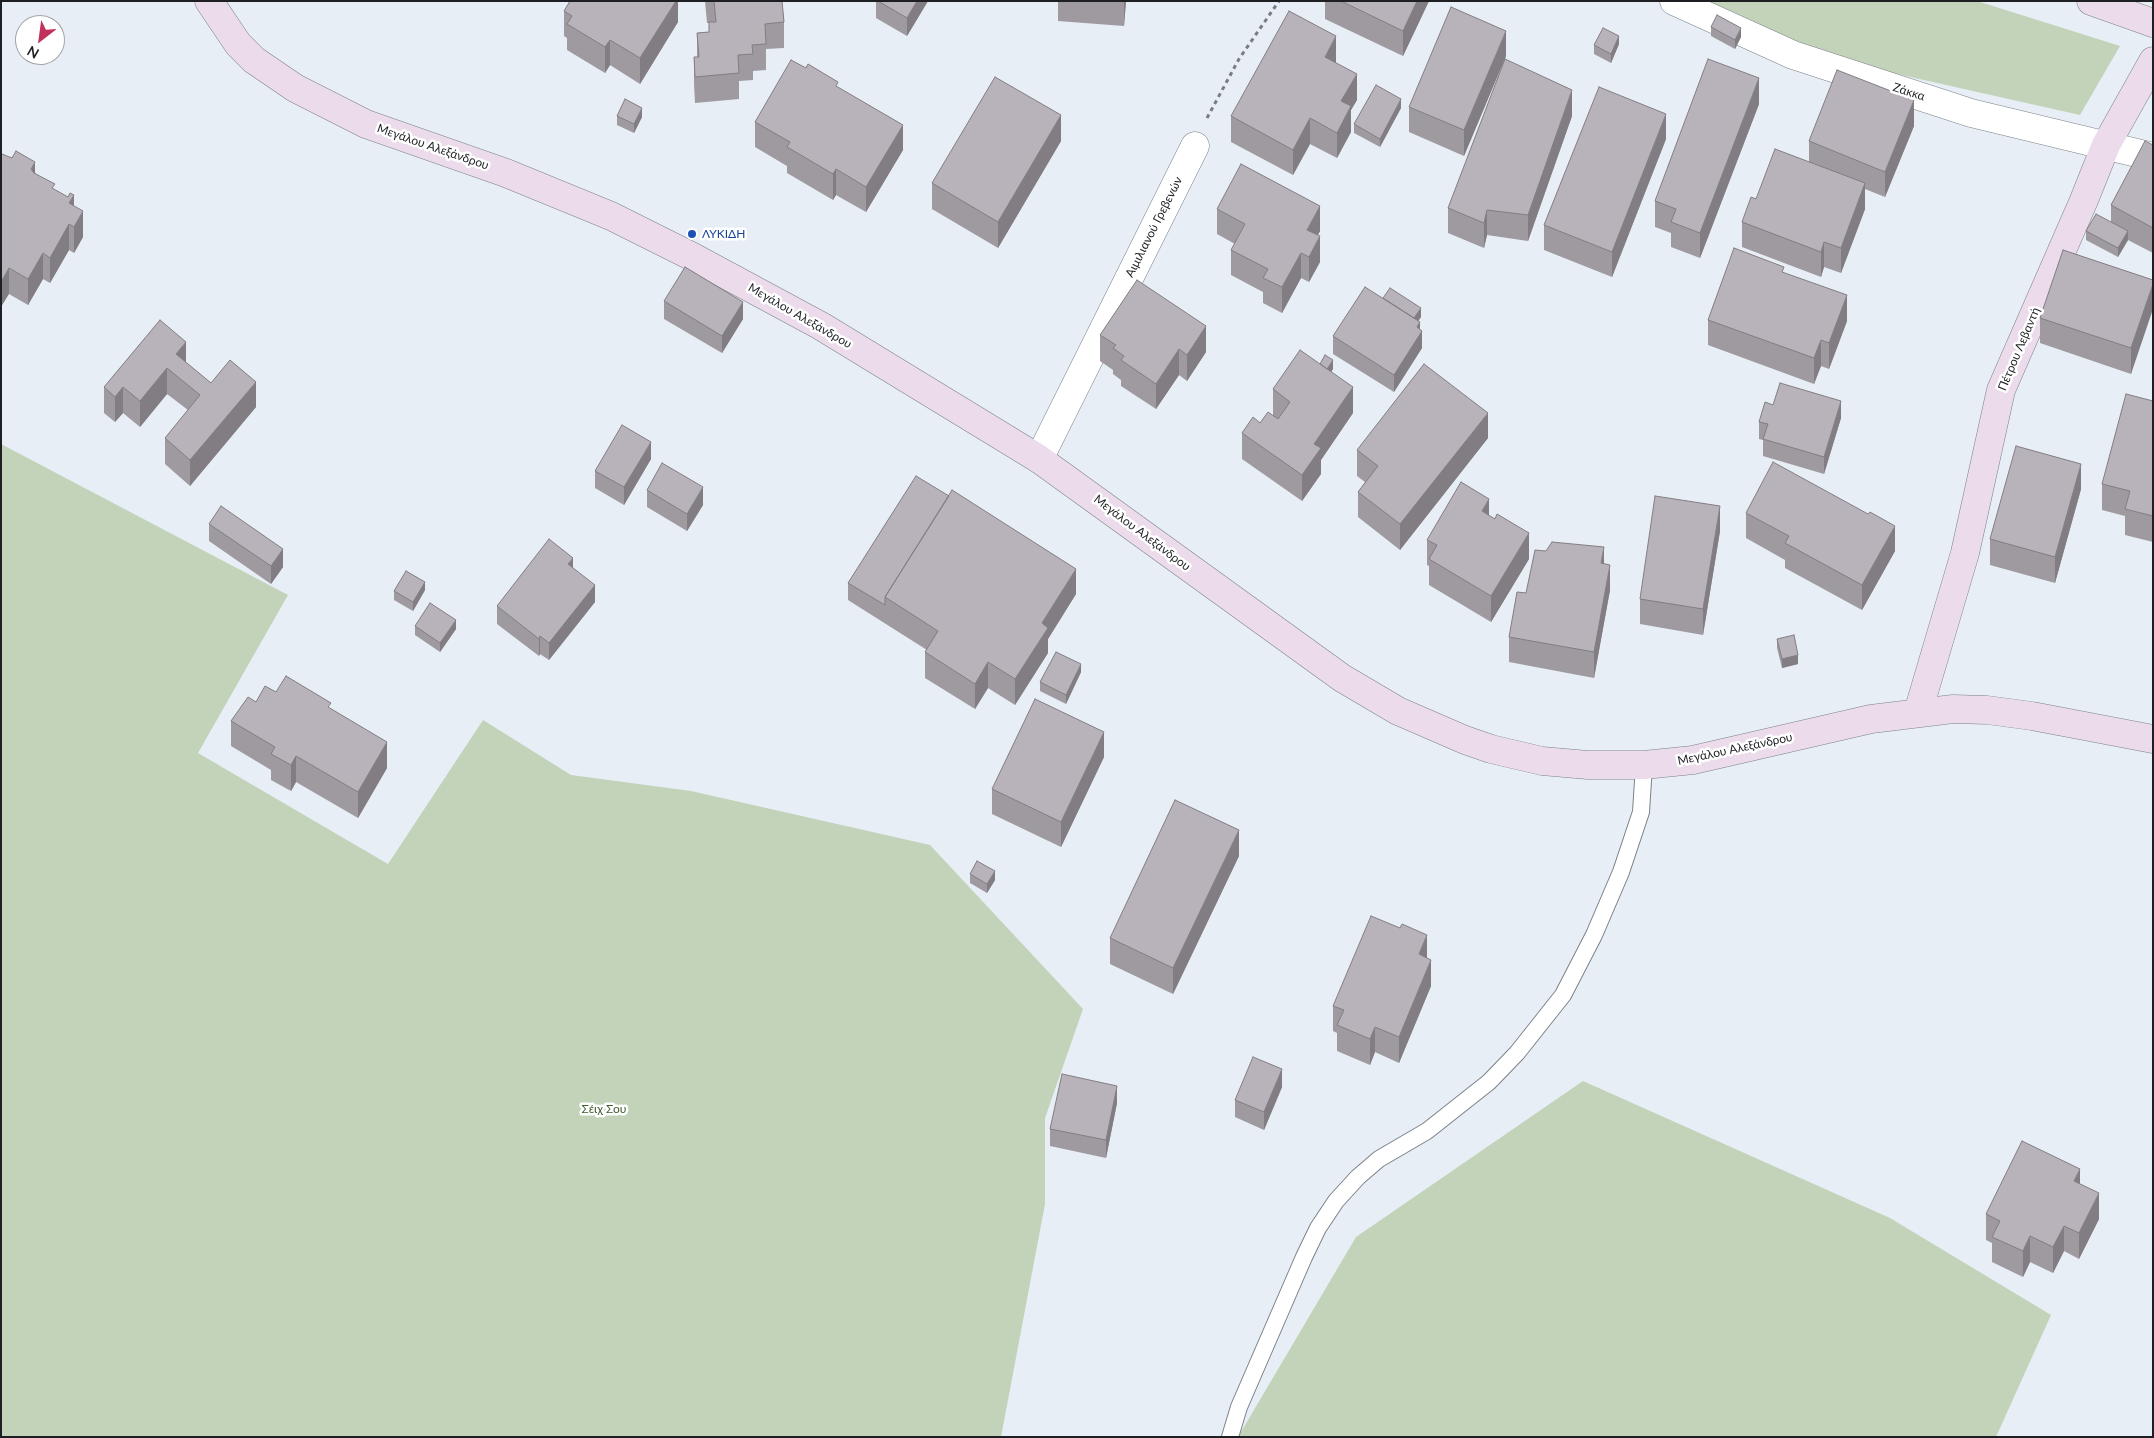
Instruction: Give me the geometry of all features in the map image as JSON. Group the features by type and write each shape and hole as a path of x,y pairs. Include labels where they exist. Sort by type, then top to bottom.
{"main road":[{"name":"Μεγάλου Αλεξάνδρου","path":"209,1 226,28 254,60 274,75 318,102 374,127 540,186 648,234 821,326 1039,459 1342,678 1398,711 1465,740 1517,756 1564,764 1644,765 1693,760 1840,726 1918,712 1953,709 1987,710 2083,725 2153,739"},
{"path":"2091,1 2153,23"},
{"name":"Πέτρου Λεβαντή","path":"1918,712 1966,553 2001,390 2106,145 2153,61"}],"street":[{"name":"Ζάκκα","path":"1674,1 1793,55 1971,113 2153,157"},
{"name":"Αιμιλιανού Γρεβενών","path":"1039,459 1195,146"}],"lane":[{"path":"1230,1437 1239,1408 1304,1257 1318,1228 1336,1201 1378,1159 1427,1131 1489,1082 1529,1039 1563,995 1594,935 1621,872 1641,812 1644,765"}],"path":[{"path":"1195,146 1212,106 1239,59 1279,1"}],"green space":[{"path":"1696,1 1977,1 2120,46 2080,115 1790,50"},
{"name":"Σέιχ Σου","path":"1,444 288,595 198,753 388,864 483,720 571,775 691,791 930,845 1083,1009 1045,1118 1045,1204 1001,1437 1,1437"},
{"path":"1583,1081 1890,1218 2051,1315 1996,1437 1238,1437 1356,1237"}],"building":[{"path":"570,1 676,1 640,58 610,40 605,47 567,24 572,16 564,11"},
{"path":"714,1 782,1 784,22 765,24 766,44 752,45 753,54 738,55 739,73 695,77 694,57 699,57 697,33 709,32 709,22 716,22"},
{"path":"878,1 917,1 907,18"},
{"path":"1341,1 1417,1 1403,31"},
{"path":"1451,7 1506,31 1464,130 1409,107"},
{"path":"1289,11 1336,36 1325,57 1357,74 1341,101 1351,106 1337,133 1310,118 1293,150 1231,116"},
{"path":"1717,15 1741,28 1735,40 1711,27"},
{"path":"1603,28 1619,36 1611,54 1594,45"},
{"path":"1505,59 1572,90 1528,215 1487,210 1484,223 1448,208"},
{"path":"1708,59 1759,78 1700,233 1671,222 1676,209 1655,201"},
{"path":"791,60 806,68 808,64 838,82 836,86 903,125 866,187 836,169 833,174 787,147 790,142 755,122"},
{"path":"1837,70 1914,100 1885,172 1809,141"},
{"path":"995,77 1061,115 998,222 932,183"},
{"path":"1376,85 1401,99 1380,139 1354,124"},
{"path":"1599,87 1666,114 1612,252 1544,225"},
{"path":"625,99 642,108 634,124 617,116"},
{"path":"2145,141 2153,145 2153,228 2111,205"},
{"path":"1775,149 1865,183 1841,248 1824,242 1821,252 1742,222 1751,197 1756,199"},
{"path":"16,151 35,162 31,169 34,173 55,184 52,188 68,197 70,193 74,195 69,203 83,211 74,227 69,224 50,258 43,253 28,279 9,268 1,282 1,155 12,158"},
{"path":"1241,164 1320,206 1307,230 1320,236 1309,257 1301,253 1282,287 1263,278 1268,269 1231,250 1245,224 1217,209"},
{"path":"2096,214 2128,231 2118,248 2086,231"},
{"path":"1734,248 1784,267 1782,272 1847,295 1829,343 1821,340 1814,358 1708,320"},
{"path":"2063,250 2153,280 2131,348 2040,318"},
{"path":"685,267 743,302 722,336 664,301"},
{"path":"1137,280 1206,326 1187,355 1179,349 1156,384 1121,360 1124,356 1113,348 1116,345 1100,335"},
{"path":"1365,287 1420,322 1417,327 1422,331 1394,375 1333,336"},
{"path":"1390,288 1421,308 1414,318 1383,298"},
{"path":"160,320 186,342 176,354 211,383 230,360 256,382 190,460 165,438 200,395 167,368 140,401 123,387 115,397 104,387"},
{"path":"1300,350 1353,387 1314,444 1321,448 1302,475 1242,433 1253,417 1260,423 1268,412 1278,419 1290,402 1273,389"},
{"path":"1325,355 1333,360 1327,369 1320,364"},
{"path":"1424,364 1488,413 1400,524 1358,492 1378,466 1357,450"},
{"path":"1780,383 1841,401 1824,457 1763,439 1768,424 1759,422 1765,402 1773,405"},
{"path":"2126,394 2153,401 2153,516 2125,509 2130,491 2102,484"},
{"path":"622,425 651,442 624,487 595,471"},
{"path":"2016,446 2081,464 2055,557 1990,539"},
{"path":"1773,462 1868,514 1870,512 1895,526 1862,585 1785,543 1789,536 1746,513"},
{"path":"662,463 703,487 687,514 647,490"},
{"path":"916,476 949,496 885,597 885,605 848,583"},
{"path":"1461,482 1489,499 1482,511 1495,519 1497,514 1529,533 1491,596 1429,559 1437,545 1427,540"},
{"path":"952,490 1076,569 1042,623 1048,628 1015,679 988,662 975,684 925,652 938,631 885,597"},
{"path":"1655,496 1720,506 1703,609 1640,599"},
{"path":"221,506 283,549 271,566 209,524"},
{"path":"549,539 573,558 568,564 595,585 549,643 540,636 539,639 497,606"},
{"path":"1552,542 1604,547 1601,563 1610,565 1594,652 1509,637 1517,592 1526,593 1535,550 1546,551"},
{"path":"406,571 425,582 413,602 394,591"},
{"path":"430,603 456,620 440,643 415,626"},
{"path":"1794,635 1798,655 1782,659 1777,639"},
{"path":"1056,652 1081,664 1066,695 1040,682"},
{"path":"286,676 331,703 328,707 387,742 358,792 296,756 291,765 271,754 275,747 231,721 248,697 256,702 265,686 276,692"},
{"path":"1035,699 1104,732 1061,822 992,789"},
{"path":"1175,800 1239,830 1173,968 1110,938"},
{"path":"977,861 995,871 987,884 970,874"},
{"path":"1371,916 1400,928 1402,924 1427,935 1419,954 1431,960 1399,1037 1375,1027 1370,1039 1337,1025 1344,1010 1333,1006"},
{"path":"1253,1057 1282,1069 1264,1112 1235,1100"},
{"path":"1062,1074 1117,1086 1106,1140 1050,1129"},
{"path":"2022,1141 2080,1169 2074,1181 2099,1193 2079,1233 2064,1226 2053,1247 2030,1236 2023,1251 1992,1237 2000,1221 1986,1214"}],"place":[{"name":"ΛΥΚΙΔΗ","path":"692,234"}]}
